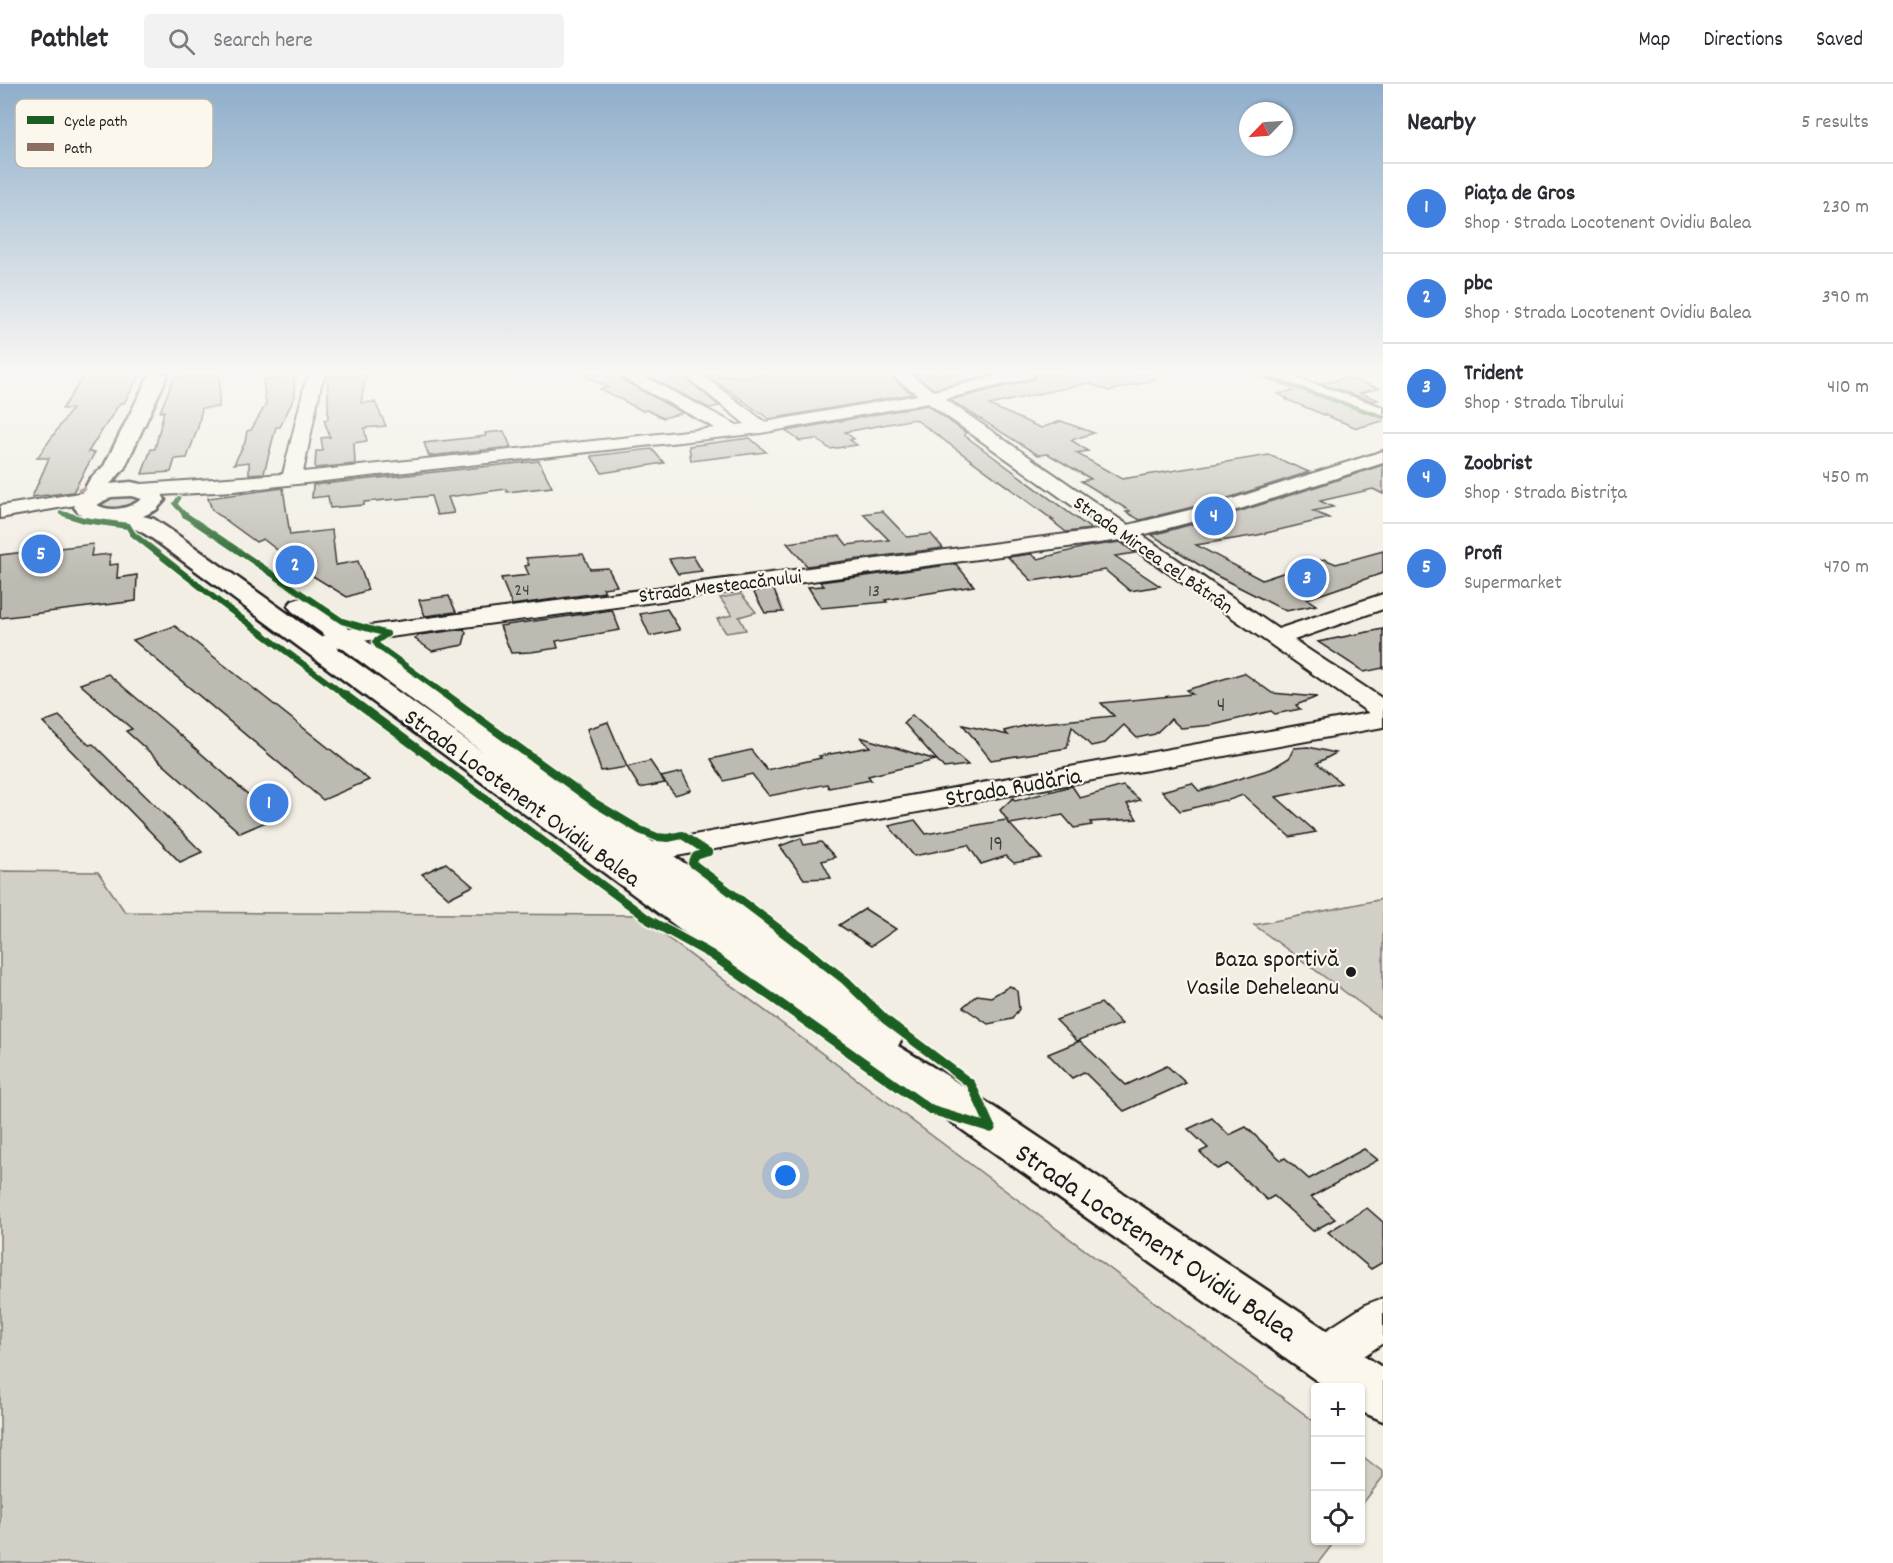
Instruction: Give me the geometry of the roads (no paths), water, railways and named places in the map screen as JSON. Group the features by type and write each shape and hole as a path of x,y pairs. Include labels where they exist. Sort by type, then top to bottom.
{"main road":[{"path":"91,501 98,484 113,469 126,443"},
{"name":"Strada Locotenent Ovidiu Balea","path":"113,469 123,485 145,495 333,642 490,774 859,1041 931,1086 1383,1397"},
{"path":"91,501 112,491 145,495 138,510 114,515"},
{"name":"Strada Locotenent Ovidiu Balea","path":"91,501 95,514 137,520 333,642 756,928 830,986 931,1086"}],"street":[{"path":"292,478 300,443"},
{"path":"145,495 622,443"},
{"name":"Strada Mircea cel Bătrân","path":"998,443 1275,638 1383,711"},
{"name":"Strada Mesteacănului","path":"333,642 493,615 1123,532 1233,505 1383,457"},
{"path":"2,511 91,501"},
{"path":"1275,638 1383,601"},
{"name":"Strada Rudăria","path":"644,853 1383,719"},
{"path":"1326,1356 1383,1318"}],"place":[{"name":"Zoobrist","path":"1214,516"},
{"name":"Profi","path":"41,554"},
{"name":"pbc","path":"295,565"},
{"name":"Trident","path":"1307,578"},
{"name":"Piața de Gros","path":"269,803"},
{"name":"Baza sportivă Vasile Deheleanu","path":"1351,972"}]}
